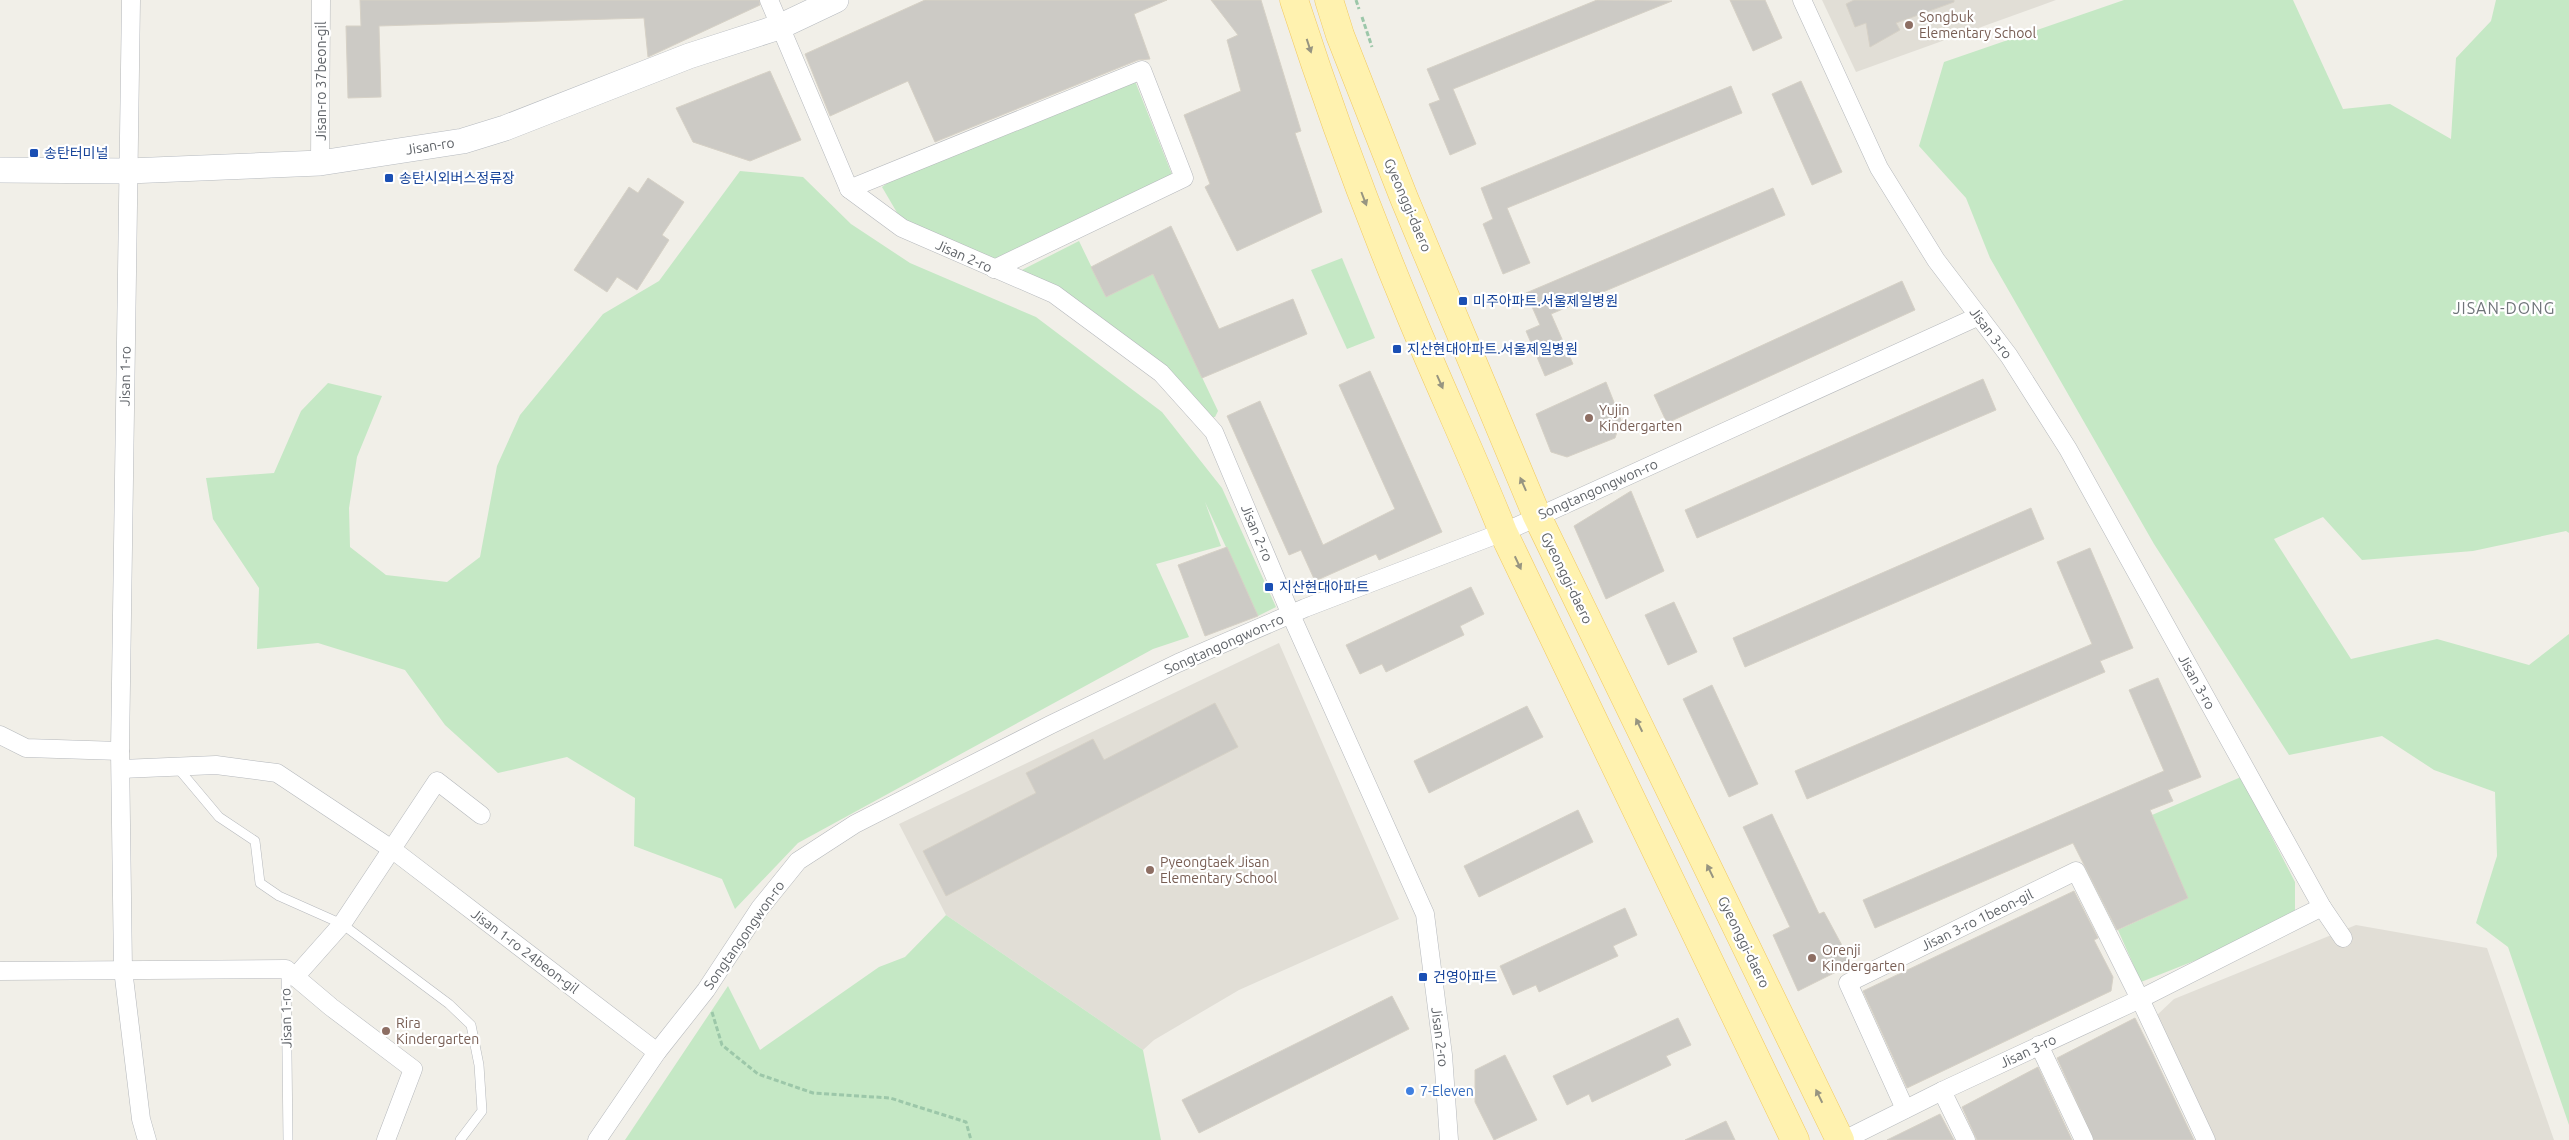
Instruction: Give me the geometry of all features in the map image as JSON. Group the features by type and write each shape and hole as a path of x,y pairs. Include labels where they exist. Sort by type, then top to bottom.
{"main road":[{"name":"Jisan-ro","path":"0,170 128,171 320,163 471,139 505,128 690,56 779,27 836,0"},
{"path":"1294,0 1352,168 1401,294 1503,532 1795,1140"},
{"name":"Gyeonggi-daero","path":"1329,0 1340,35 1404,198 1537,516 1840,1140"}],"street":[{"name":"Jisan 1-ro","path":"131,0 120,760 123,969 140,1119 147,1140"},
{"name":"Jisan-ro 37beon-gil","path":"320,163 321,0"},
{"path":"769,0 849,189 1142,70 1184,178 994,269"},
{"name":"Jisan 3-ro","path":"1802,0 1880,168 1936,260 2010,356 2068,449 2322,908 2140,999 1942,1091 1844,1140"},
{"name":"Jisan 2-ro","path":"849,189 902,228 1054,294 1161,373 1214,432 1291,615 1425,914 1443,1056 1449,1140"},
{"name":"Songtangongwon-ro","path":"597,1140 657,1052 706,990 760,908 798,861 828,840 855,824 1050,725 1178,663 1291,615 1503,532 1979,316"},
{"path":"0,735 26,748 120,760"},
{"name":"Jisan 1-ro 24beon-gil","path":"120,760 176,766 216,765 277,773 393,850 657,1052"},
{"path":"386,1140 413,1069 290,973 342,924 393,850 437,781 481,815"},
{"name":"Jisan 3-ro 1beon-gil","path":"1905,1109 1848,983 2076,871 2140,999"},
{"path":"2322,908 2343,938"},
{"name":"Jisan 1-ro","path":"0,971 123,969 290,973"},
{"path":"2140,999 2206,1140"},
{"path":"2039,1045 2084,1140"},
{"path":"1942,1091 1966,1140"}],"lane":[{"path":"176,766 218,817 255,841 260,884 279,896 342,924 449,1004 471,1025 479,1065 482,1111 460,1140"},
{"name":"Jisan 1-ro","path":"288,1140 290,973"}],"path":[{"path":"1356,0 1374,51"},
{"path":"706,990 722,1045 758,1074 813,1093 890,1098 966,1122 971,1140"}],"shaded area":[{"name":"Songbuk Elementary School","path":"1822,0 2056,0 1856,72"},
{"name":"Pyeongtaek Jisan Elementary School","path":"1279,643 1399,919 1239,990 1154,1040 1143,1050 946,915 899,824"},
{"path":"2356,925 2487,948 2554,1140 2212,1140 2154,1018 2174,999"}],"green space":[{"path":"2124,0 2293,0 2343,109 2390,104 2451,139 2456,58 2491,21 2496,0 2569,0 2569,533 2566,531 2473,551 2362,560 2323,517 2274,539 2351,659 2437,639 2529,665 2569,634 2569,1125 2508,947 2476,923 2497,856 2495,792 2434,770 2382,736 2289,755 2154,544 1990,258 1966,198 1919,146 1944,62"},
{"path":"1135,81 1173,177 987,262 899,216 882,187 900,174"},
{"path":"740,171 803,177 851,224 910,263 1036,317 1162,412 1222,488 1276,607 1258,616 1205,502 1221,546 1156,564 1189,637 1153,649 798,843 735,909 722,879 634,846 635,798 567,757 498,773 445,725 405,670 318,643 257,649 259,588 213,519 206,478 274,473 301,411 328,383 382,396 357,457 349,508 350,547 386,575 447,582 480,557 497,466 520,415 603,314 659,281"},
{"path":"1079,241 1106,297 1153,274 1218,411 1215,417 1207,417 1147,357 1012,275"},
{"path":"1342,258 1375,338 1347,349 1311,270"},
{"path":"2241,777 2295,882 2295,921 2141,982 2118,930 2188,898 2152,815"},
{"path":"946,915 1143,1050 1161,1140 625,1140 728,986 760,1050 879,967 905,957"}],"building":[{"path":"360,0 759,0 760,5 648,57 644,18 379,26 381,97 348,98 346,26 361,26"},
{"path":"925,0 1167,0 1134,14 1150,59 1138,60 935,142 908,81 830,116 805,54"},
{"path":"1211,0 1261,0 1301,131 1295,133 1322,212 1237,251 1205,187 1210,184 1184,115 1241,91 1227,40 1238,35"},
{"path":"1597,0 1672,1 1453,89 1476,144 1450,155 1429,104 1440,100 1427,69"},
{"path":"1730,0 1765,0 1782,38 1753,51"},
{"path":"1854,0 1954,0 1954,2 1896,23 1900,30 1870,47 1866,23 1855,27 1846,4"},
{"path":"770,71 801,140 750,161 693,142 676,108"},
{"path":"1801,81 1842,172 1812,185 1772,94"},
{"path":"1731,86 1742,113 1507,208 1530,263 1503,274 1483,224 1493,219 1481,188"},
{"path":"648,178 684,202 662,235 669,240 637,290 617,277 607,292 574,270 629,187 638,193"},
{"path":"1773,188 1785,215 1551,314 1573,364 1545,376 1526,331 1540,325 1526,293"},
{"path":"1171,226 1219,329 1293,299 1307,334 1202,378 1153,274 1106,297 1091,267"},
{"path":"1902,281 1915,310 1667,423 1654,395"},
{"path":"1370,371 1442,532 1379,560 1376,554 1315,581 1301,550 1289,555 1227,416 1260,401 1323,545 1395,509 1339,385"},
{"path":"1983,379 1996,410 1697,538 1685,510"},
{"path":"1606,382 1621,420 1615,438 1567,457 1551,452 1536,414"},
{"path":"1631,491 1664,571 1606,599 1574,526"},
{"path":"2031,508 2044,539 1745,667 1733,638"},
{"path":"1227,547 1258,616 1205,636 1178,565"},
{"path":"2090,548 2133,648 2100,661 2105,672 1807,799 1795,771 2092,644 2057,562"},
{"path":"1471,587 1484,614 1460,626 1464,635 1386,672 1382,664 1360,674 1346,645"},
{"path":"1674,602 1697,652 1668,665 1645,615"},
{"path":"2158,678 2201,777 2168,790 2173,801 2150,810 2188,898 2117,930 2073,843 1875,928 1863,900 2164,771 2129,690"},
{"path":"1712,685 1758,784 1729,797 1683,699"},
{"path":"1215,703 1238,747 946,896 923,851 1036,793 1026,773 1093,739 1104,760"},
{"path":"1527,706 1543,737 1429,793 1414,761"},
{"path":"1578,810 1593,842 1479,897 1464,866"},
{"path":"1772,814 1819,914 1824,912 1852,964 1798,991 1773,935 1790,927 1743,827"},
{"path":"2074,891 2098,938 2094,940 2113,977 2111,991 1907,1088 1863,991"},
{"path":"1625,908 1637,935 1613,946 1618,956 1539,992 1536,985 1513,995 1500,966"},
{"path":"1392,996 1409,1029 1199,1133 1182,1100"},
{"path":"1678,1018 1691,1045 1666,1056 1671,1065 1592,1102 1589,1094 1567,1105 1553,1076"},
{"path":"2135,1018 2194,1140 2094,1140 2057,1058"},
{"path":"1505,1055 1537,1120 1494,1140 1475,1102 1475,1070"},
{"path":"2038,1067 2072,1140 1977,1140 1962,1107"},
{"path":"1940,1114 1954,1140 1887,1140"},
{"path":"1726,1121 1735,1140 1685,1140"}],"place":[{"name":"Songbuk Elementary School","path":"1909,25"},
{"name":"송탄터미널","path":"34,153"},
{"name":"송탄시외버스정류장","path":"389,178"},
{"name":"미주아파트.서울제일병원","path":"1463,301"},
{"name":"지산현대아파트.서울제일병원","path":"1397,349"},
{"name":"Yujin Kindergarten","path":"1589,418"},
{"name":"지산현대아파트","path":"1269,587"},
{"name":"Pyeongtaek Jisan Elementary School","path":"1150,870"},
{"name":"Orenji Kindergarten","path":"1812,958"},
{"name":"건영아파트","path":"1423,977"},
{"name":"Rira Kindergarten","path":"386,1031"},
{"name":"7-Eleven","path":"1410,1091"}],"district":[{"name":"JISAN-DONG","path":"2504,308"}]}
